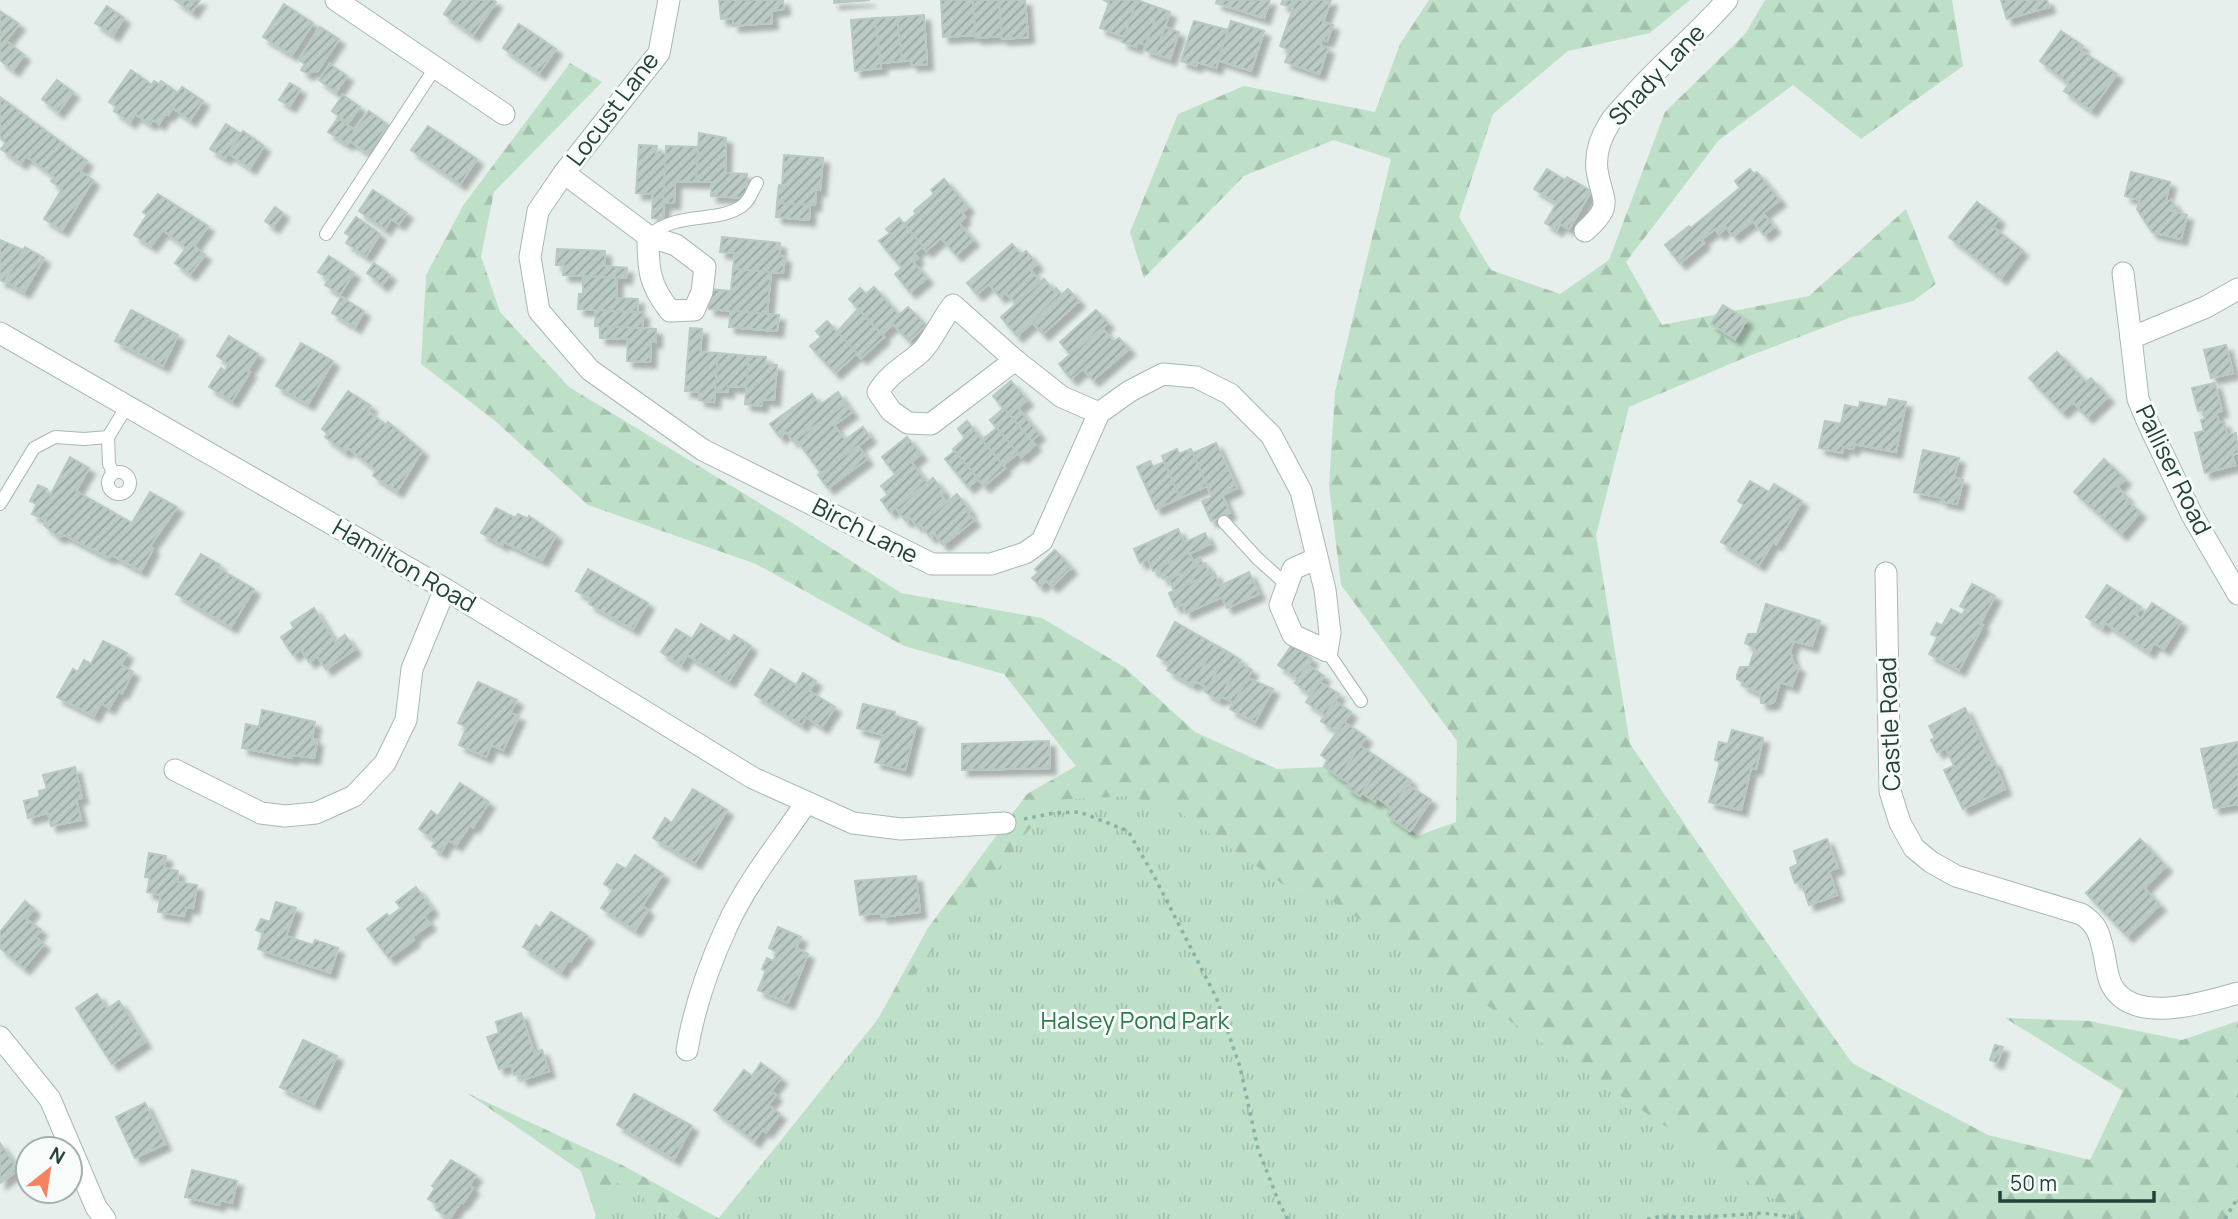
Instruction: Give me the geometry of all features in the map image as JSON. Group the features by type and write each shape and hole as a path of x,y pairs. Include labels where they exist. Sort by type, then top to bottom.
{"street":[{"path":"336,0 504,114"},
{"name":"Locust Lane","path":"538,211 564,173 659,53 668,0"},
{"name":"Shady Lane","path":"1585,231 1601,217 1604,206 1604,194 1597,169 1598,148 1609,122 1646,80 1727,0"},
{"path":"564,173 648,236"},
{"name":"Birch Lane","path":"538,211 530,257 538,311 590,370 703,450 932,564 991,564 1025,553 1042,541 1099,413"},
{"name":"Palliser Road","path":"2123,273 2138,399 2192,515 2238,594"},
{"path":"2131,338 2206,307 2238,289"},
{"path":"1015,360 931,424 908,423 891,411 878,391 886,379 924,349 953,305 1062,397 1099,413 1130,391 1163,374 1196,377 1230,394 1271,435 1301,491 1325,590 1330,633 1327,651 1293,635 1280,605 1293,569 1317,558"},
{"name":"Hamilton Road","path":"0,333 445,589 752,778 853,823 901,829 1005,823"},
{"name":"Castle Road","path":"1886,572 1890,791 1900,823 1914,848 1955,877 2081,914 2090,919 2099,930 2111,984 2124,1001 2139,1007 2193,1006 2238,993"},
{"path":"174,770 261,813 285,816 316,813 354,796 384,764 405,720 412,669 445,589"},
{"path":"687,1050 693,1016 728,925 754,880 806,803"},
{"path":"0,1037 50,1099 96,1207 105,1219"}],"lane":[{"path":"326,234 435,68"},
{"path":"648,236 660,227 676,221 724,213 740,207 752,194 757,183"},
{"path":"113,473 109,464 108,438 127,406"},
{"path":"0,504 34,448 55,437 108,438"},
{"path":"1224,522 1258,559 1287,585"},
{"path":"1327,651 1361,701"}],"path":[{"path":"1005,823 1054,813 1080,812 1128,831 1216,997 1240,1067 1258,1149 1288,1219"},
{"path":"2225,1219 2238,1197"},
{"path":"1647,1219 1707,1218 1763,1213 1805,1219"}],"green space":[{"path":"1429,0 1690,0 1650,33 1568,51 1493,114 1459,217 1491,270 1560,294 1609,260 1665,112 1745,34 1765,0 1952,0 1963,66 1861,139 1793,85 1719,140 1626,262 1662,325 1809,296 1906,209 1936,284 1913,301 1849,318 1744,358 1629,407 1596,535 1630,744 1852,1063 1988,1135 2090,1160 2123,1091 2005,1018 2089,1021 2182,1040 2238,1021 2238,1219 760,1219 813,1137 928,928 1027,794 1076,766 1004,674 904,646 756,564 588,505 494,420 421,364 426,275 464,204 570,63 602,82 494,192 481,256 500,312 569,387 789,521 901,593 1042,618 1124,667 1195,732 1277,769 1346,766 1417,836 1456,822 1457,741 1341,585 1329,486 1335,392 1391,159 1334,140 1244,176 1144,278 1130,232 1178,114 1244,86 1375,112 1400,44"},
{"name":"Halsey Pond Park","path":"1130,796 1179,812 1304,899 1316,890 1803,1219 718,1219 1053,800"},
{"path":"467,1093 622,1165 720,1219 597,1219 581,1171"},
{"path":"616,1182 681,1219 594,1219"}],"building":[{"path":"175,0 200,0 192,12"},
{"path":"453,0 496,2 473,35 444,14"},
{"path":"719,0 783,0 784,9 771,11 772,23 733,26 733,18 721,19"},
{"path":"834,0 870,0 834,3"},
{"path":"941,0 973,0 975,35 943,37"},
{"path":"973,0 999,0 1002,36 976,38"},
{"path":"999,0 1025,0 1028,37 1002,39"},
{"path":"1104,0 1137,0 1124,37 1100,28 1109,3"},
{"path":"1137,0 1159,8 1146,45 1138,42 1136,47 1122,42"},
{"path":"1217,0 1270,0 1264,18 1216,3"},
{"path":"1283,0 1331,0 1323,22 1333,25 1327,41 1322,39 1320,45 1328,48 1319,74 1285,62 1290,50 1280,46 1293,8 1281,4"},
{"path":"2001,0 2047,0 2049,7 2007,19"},
{"path":"284,4 313,23 292,55 263,37"},
{"path":"107,6 124,18 113,35 95,23"},
{"path":"1159,8 1170,12 1155,54 1144,50"},
{"path":"0,11 19,24 6,41 24,55 13,70 0,60"},
{"path":"924,15 927,64 912,65 911,60 902,61 897,17"},
{"path":"897,17 902,61 881,63 875,18"},
{"path":"875,18 881,68 855,71 851,20"},
{"path":"1194,21 1228,30 1216,68 1197,62 1196,66 1181,61"},
{"path":"1231,21 1264,31 1251,71 1218,60"},
{"path":"519,24 556,49 539,73 503,48"},
{"path":"320,27 339,39 317,72 310,71 308,74 301,70 305,64 299,60"},
{"path":"1165,27 1179,32 1170,59 1155,54"},
{"path":"2061,31 2083,46 2080,50 2117,74 2091,110 2064,91 2069,84 2040,61"},
{"path":"330,64 347,76 336,92 319,80"},
{"path":"131,70 152,85 154,81 159,84 161,81 178,93 182,87 203,101 190,120 173,108 159,124 153,120 150,124 135,114 130,122 114,111 117,107 109,102"},
{"path":"57,80 73,92 58,112 42,99"},
{"path":"290,83 300,89 290,106 279,100"},
{"path":"343,95 360,107 348,123 332,111"},
{"path":"0,97 87,161 80,171 93,180 62,230 44,219 62,189 51,181 54,177 26,156 21,163 1,149 6,143 0,138"},
{"path":"369,111 388,125 368,153 350,141 347,144 328,132 338,118 354,130"},
{"path":"226,124 241,134 225,158 210,149"},
{"path":"428,126 477,159 460,184 411,150"},
{"path":"243,131 264,146 250,168 228,153"},
{"path":"699,133 726,138 725,173 747,174 746,198 711,196 712,182 696,182"},
{"path":"639,145 657,146 656,154 666,154 663,219 652,218 653,194 636,193"},
{"path":"666,146 698,147 696,182 675,181 674,203 663,203"},
{"path":"784,155 823,158 820,190 816,189 815,205 777,203 779,185 782,186"},
{"path":"1547,169 1591,191 1569,229 1560,224 1557,230 1545,223 1557,203 1534,189"},
{"path":"1750,169 1754,174 1757,172 1780,200 1763,213 1774,227 1764,235 1753,221 1733,236 1726,227 1719,234 1715,229 1701,240 1704,243 1680,263 1665,245 1689,226 1691,228 1740,188 1735,181"},
{"path":"2131,172 2170,182 2165,204 2171,200 2177,209 2172,211 2187,215 2181,239 2152,232 2137,209 2140,200 2125,196"},
{"path":"944,179 968,207 962,213 965,217 959,223 973,240 956,255 941,238 926,251 904,224 916,214 914,211 934,194 931,190"},
{"path":"373,190 407,213 399,224 391,219 385,229 359,211"},
{"path":"158,194 208,226 194,246 205,255 190,274 175,263 186,248 163,230 151,246 134,235 147,215 143,212"},
{"path":"1977,202 1999,219 1993,227 2022,250 2001,278 1949,237"},
{"path":"777,203 810,205 809,220 776,217"},
{"path":"275,207 283,213 273,227 265,221"},
{"path":"356,217 380,234 366,256 346,243 350,236 345,233"},
{"path":"899,218 923,246 914,253 918,258 913,262 927,278 910,292 895,274 902,268 879,241 890,233 886,229"},
{"path":"722,237 780,243 779,256 785,257 783,273 733,269 735,253 720,252"},
{"path":"0,240 23,250 4,282 0,280"},
{"path":"1012,244 1022,255 977,294 967,283"},
{"path":"25,247 44,258 24,292 5,281"},
{"path":"557,249 605,251 605,266 627,268 626,278 563,275 564,265 556,265"},
{"path":"1026,251 1037,264 1000,297 989,284"},
{"path":"329,256 354,273 340,294 325,285 329,279 318,272"},
{"path":"374,263 390,275 382,285 367,273"},
{"path":"733,269 771,272 767,314 709,309 710,289 731,291"},
{"path":"1030,270 1041,282 1016,304 1005,292"},
{"path":"583,276 617,278 616,298 638,299 637,312 578,309 579,294 583,294"},
{"path":"1044,279 1054,291 1056,288 1062,295 1017,336 1001,317"},
{"path":"874,287 899,315 908,307 926,325 909,341 893,324 882,334 849,299 860,288 866,294"},
{"path":"1068,289 1079,301 1043,334 1032,322"},
{"path":"341,297 364,311 355,327 332,313"},
{"path":"1723,305 1747,320 1735,339 1711,324"},
{"path":"858,309 884,337 861,358 837,332"},
{"path":"131,310 178,335 163,366 115,341"},
{"path":"596,310 643,313 642,328 595,326"},
{"path":"1096,310 1108,323 1071,355 1060,342"},
{"path":"731,311 779,315 777,331 729,327"},
{"path":"827,321 857,353 835,373 810,346 821,337 816,331"},
{"path":"600,326 656,329 656,342 651,341 650,362 627,361 628,339 600,338"},
{"path":"690,328 702,329 700,352 718,353 714,402 699,400 699,392 685,391"},
{"path":"1102,328 1114,342 1071,379 1059,364"},
{"path":"229,336 258,354 232,401 209,387 221,368 225,371 229,364 217,356"},
{"path":"1119,338 1129,349 1093,380 1083,369"},
{"path":"301,343 333,361 308,404 276,386"},
{"path":"2226,345 2233,373 2211,378 2204,350"},
{"path":"2057,352 2086,382 2091,378 2108,397 2087,417 2073,402 2062,412 2029,378"},
{"path":"718,353 749,356 747,387 728,386 728,392 715,391"},
{"path":"749,356 766,357 765,364 777,365 774,400 762,399 762,406 745,404"},
{"path":"1011,381 1027,400 1018,408 1039,434 1031,441 993,396"},
{"path":"2215,383 2222,411 2216,412 2219,423 2224,422 2227,435 2236,433 2238,453 2232,455 2235,465 2205,473 2195,433 2204,431 2201,420 2205,419 2203,409 2198,411 2192,388"},
{"path":"348,391 371,406 368,411 386,425 388,422 422,451 397,491 373,476 376,470 348,448 345,452 325,437 328,434 322,429"},
{"path":"838,392 846,404 793,441 786,432 780,437 770,424 812,394 820,405"},
{"path":"1889,399 1906,402 1896,452 1854,444 1853,449 1843,447 1842,453 1819,448 1825,421 1841,424 1845,405 1859,408 1860,402 1887,407"},
{"path":"846,404 852,412 834,425 845,440 863,427 870,437 821,473 796,439"},
{"path":"1004,408 1035,445 1021,457 990,420"},
{"path":"967,421 1005,468 984,486 953,449 965,438 958,429"},
{"path":"997,428 1018,453 1003,465 982,440"},
{"path":"907,437 921,454 896,475 882,457"},
{"path":"1216,443 1237,488 1222,495 1230,513 1211,521 1202,501 1212,497 1193,453"},
{"path":"858,446 867,459 828,488 818,475"},
{"path":"1177,449 1179,454 1191,449 1207,486 1180,498 1162,456"},
{"path":"1923,450 1959,458 1954,477 1963,480 1957,504 1914,492"},
{"path":"955,451 978,479 968,487 945,459"},
{"path":"70,457 89,468 76,491 132,523 150,492 177,507 150,546 153,549 141,571 65,535 58,537 44,525 46,520 32,514 37,504 30,501 38,485 47,489 45,492 50,496"},
{"path":"2104,459 2125,479 2117,487 2127,497 2125,499 2140,512 2121,534 2074,492"},
{"path":"1150,461 1153,467 1164,462 1180,498 1156,509 1137,467"},
{"path":"911,462 927,483 890,512 881,500 888,495 881,486"},
{"path":"933,478 944,492 941,495 947,503 917,526 910,518 906,521 896,508"},
{"path":"1750,481 1769,492 1774,484 1802,501 1776,544 1773,542 1759,565 1721,542 1744,505 1738,501"},
{"path":"957,494 974,520 943,545 935,534 930,537 920,524"},
{"path":"496,508 515,518 518,514 528,519 529,516 556,535 542,560 504,542 502,545 481,533"},
{"path":"1178,529 1184,543 1205,533 1210,544 1153,571 1148,559 1140,563 1134,549"},
{"path":"1055,550 1071,568 1052,586 1046,580 1040,586 1032,578 1038,573 1035,569"},
{"path":"1189,553 1193,562 1200,558 1203,564 1169,579 1163,579 1158,568"},
{"path":"201,554 220,565 218,568 254,589 231,627 176,594"},
{"path":"1205,563 1209,574 1174,591 1169,579"},
{"path":"588,569 648,603 633,629 589,604 592,599 576,591"},
{"path":"1214,572 1220,586 1249,572 1259,594 1227,608 1222,597 1186,613 1182,604 1175,607 1169,593"},
{"path":"1972,584 1995,596 1959,670 1929,654 1938,637 1931,634 1937,623 1942,626 1951,609 1962,615 1966,609 1960,606"},
{"path":"2107,585 2141,607 2136,615 2141,619 2152,603 2181,622 2164,649 2154,643 2149,652 2105,623 2102,628 2086,617"},
{"path":"1766,604 1820,621 1812,646 1794,641 1790,651 1794,665 1799,667 1792,686 1780,682 1774,702 1769,704 1761,703 1760,693 1742,685 1743,682 1737,679 1740,667 1749,667 1755,649 1745,643 1748,634 1757,634"},
{"path":"314,608 335,642 345,635 355,649 326,669 317,656 309,662 301,649 293,655 281,637 294,628 291,623"},
{"path":"1175,622 1215,645 1193,685 1167,670 1170,664 1157,656"},
{"path":"701,624 730,642 734,635 751,646 729,681 687,655 681,665 661,652 676,629 692,639"},
{"path":"103,641 127,653 121,665 133,672 122,693 119,691 109,708 101,703 94,716 57,697 73,669 78,672 84,660 91,664"},
{"path":"1215,645 1228,652 1208,688 1195,681"},
{"path":"1292,645 1312,659 1298,679 1278,665"},
{"path":"1228,652 1241,660 1219,700 1205,692"},
{"path":"1239,663 1252,670 1234,703 1221,696"},
{"path":"1308,665 1324,676 1311,695 1295,683"},
{"path":"771,669 796,685 803,673 816,681 809,691 835,707 822,727 806,717 802,725 755,695"},
{"path":"1248,678 1273,689 1255,722 1230,709"},
{"path":"478,682 517,700 510,713 519,716 503,750 491,745 486,757 459,745 467,727 458,723"},
{"path":"1320,682 1339,694 1325,715 1306,702"},
{"path":"1335,701 1351,712 1337,732 1321,721"},
{"path":"863,704 895,712 894,716 917,722 905,770 875,762 883,735 857,728"},
{"path":"1965,708 1991,762 1994,761 2005,789 1963,809 1944,770 1954,766 1946,748 1937,752 1931,740 1935,738 1929,726"},
{"path":"262,710 315,722 312,739 317,740 314,758 292,755 292,758 242,748 246,724 259,727"},
{"path":"1344,722 1366,737 1339,777 1324,766 1328,760 1321,755"},
{"path":"1732,730 1763,738 1756,769 1751,768 1741,810 1709,802 1720,762 1715,760 1719,742 1728,744"},
{"path":"1049,741 1050,768 962,770 962,744"},
{"path":"2238,742 2238,804 2214,808 2201,749"},
{"path":"1360,746 1383,761 1360,796 1346,787 1349,783 1339,777"},
{"path":"1383,761 1411,781 1392,808 1377,798 1375,802 1362,793"},
{"path":"75,767 82,798 76,799 81,820 51,826 48,813 28,818 24,801 40,797 39,791 47,789 43,775"},
{"path":"460,783 489,802 473,827 470,825 456,845 448,840 441,852 432,847 436,841 419,829 431,811 438,816"},
{"path":"1408,785 1431,800 1410,831 1387,815"},
{"path":"693,789 727,810 695,863 653,838 665,818 672,823"},
{"path":"1827,839 1838,868 1829,871 1837,895 1809,905 1801,881 1795,883 1790,868 1798,864 1794,851"},
{"path":"2140,839 2166,866 2144,888 2160,905 2127,936 2086,893"},
{"path":"149,853 166,856 164,868 178,871 177,882 197,885 193,908 186,907 184,916 158,912 161,895 147,892 150,878 145,877"},
{"path":"635,855 663,874 642,906 648,910 635,930 601,908 613,890 604,884 617,864 626,869"},
{"path":"916,876 920,912 882,917 881,913 860,915 855,881"},
{"path":"416,887 432,909 424,916 430,924 412,937 414,940 389,958 367,929 387,914 389,917 401,908 396,902"},
{"path":"25,901 34,909 26,919 41,930 35,937 44,944 24,968 0,948 0,932"},
{"path":"276,902 296,908 286,936 313,945 315,940 338,948 330,973 258,949 263,933 256,930 261,919 270,922"},
{"path":"551,912 588,936 561,972 523,947 536,925 540,928"},
{"path":"778,927 801,937 796,948 808,954 788,1003 758,990 766,971 762,969 767,958 773,961 777,952 769,948"},
{"path":"97,994 107,1009 119,1001 145,1042 112,1064 76,1008"},
{"path":"521,1013 534,1052 542,1050 549,1071 522,1080 520,1073 514,1075 511,1065 499,1069 487,1037 499,1033 496,1022"},
{"path":"303,1040 337,1056 314,1104 280,1087"},
{"path":"1995,1045 2003,1047 1997,1063 1990,1060"},
{"path":"761,1063 781,1078 771,1091 776,1095 768,1105 780,1114 766,1132 763,1129 754,1141 714,1110 744,1070 752,1076"},
{"path":"634,1094 692,1126 674,1159 617,1125"},
{"path":"145,1103 165,1144 135,1158 116,1117"},
{"path":"0,1143 14,1164 14,1173 0,1183"},
{"path":"451,1160 476,1175 469,1186 473,1188 450,1218 436,1210 438,1205 428,1199 435,1188 432,1186"},
{"path":"192,1170 237,1181 232,1203 220,1200 219,1205 185,1197"}]}
